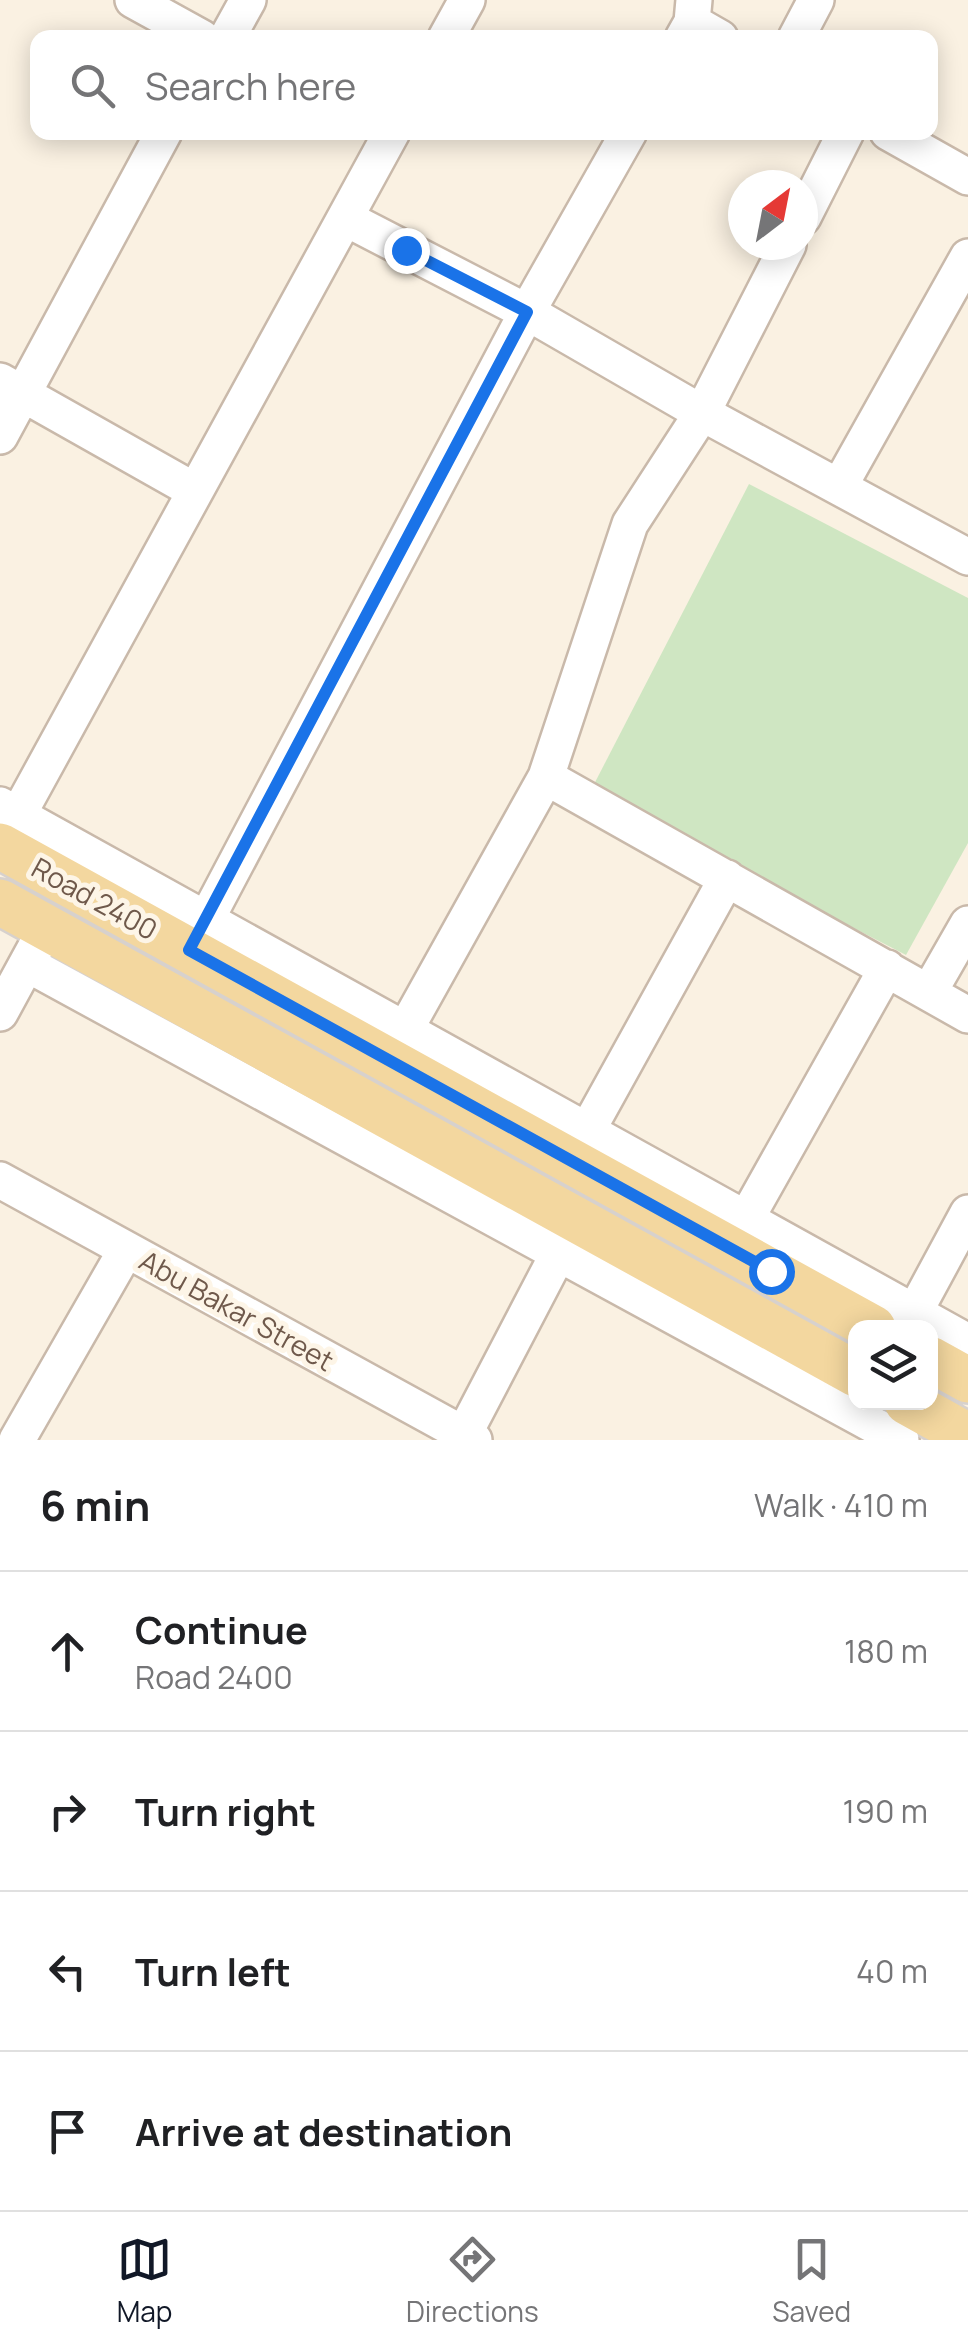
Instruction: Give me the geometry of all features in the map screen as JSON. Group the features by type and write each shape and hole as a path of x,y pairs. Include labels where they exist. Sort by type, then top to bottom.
{"main road":[{"name":"Road 2400","path":"6,822 198,935 894,1320"},
{"name":"Road 2400","path":"0,902 36,946 567,1236 848,1370"},
{"path":"938,1363 968,1380"},
{"path":"921,1410 968,1436"}],"street":[{"path":"134,0 188,30"},
{"path":"231,30 248,0"},
{"path":"451,30 468,0"},
{"path":"800,30 816,0"},
{"path":"0,436 12,387 159,140"},
{"path":"6,822 195,491 384,140"},
{"path":"624,140 527,312 198,935 405,1030 746,1219 894,1320 968,1213"},
{"path":"818,187 842,140"},
{"path":"902,140 968,177"},
{"path":"345,218 527,312 702,413 968,557"},
{"path":"839,487 968,257"},
{"path":"405,1030 546,777 630,524 702,413 780,260"},
{"path":"12,387 195,491"},
{"path":"546,777 968,1015"},
{"path":"587,1131 727,878"},
{"path":"929,992 968,924"},
{"path":"0,1013 36,946"},
{"path":"746,1219 888,968"},
{"name":"Abu Bakar Street","path":"0,1180 469,1437"},
{"path":"469,1437 567,1236 901,1440"},
{"path":"23,1438 126,1250"},
{"path":"938,1333 968,1342"}],"green space":[{"path":"749,484 968,598 968,843 906,955 590,792"}],"route":[{"path":"406,250 527,312 189,950 771,1271"}]}
